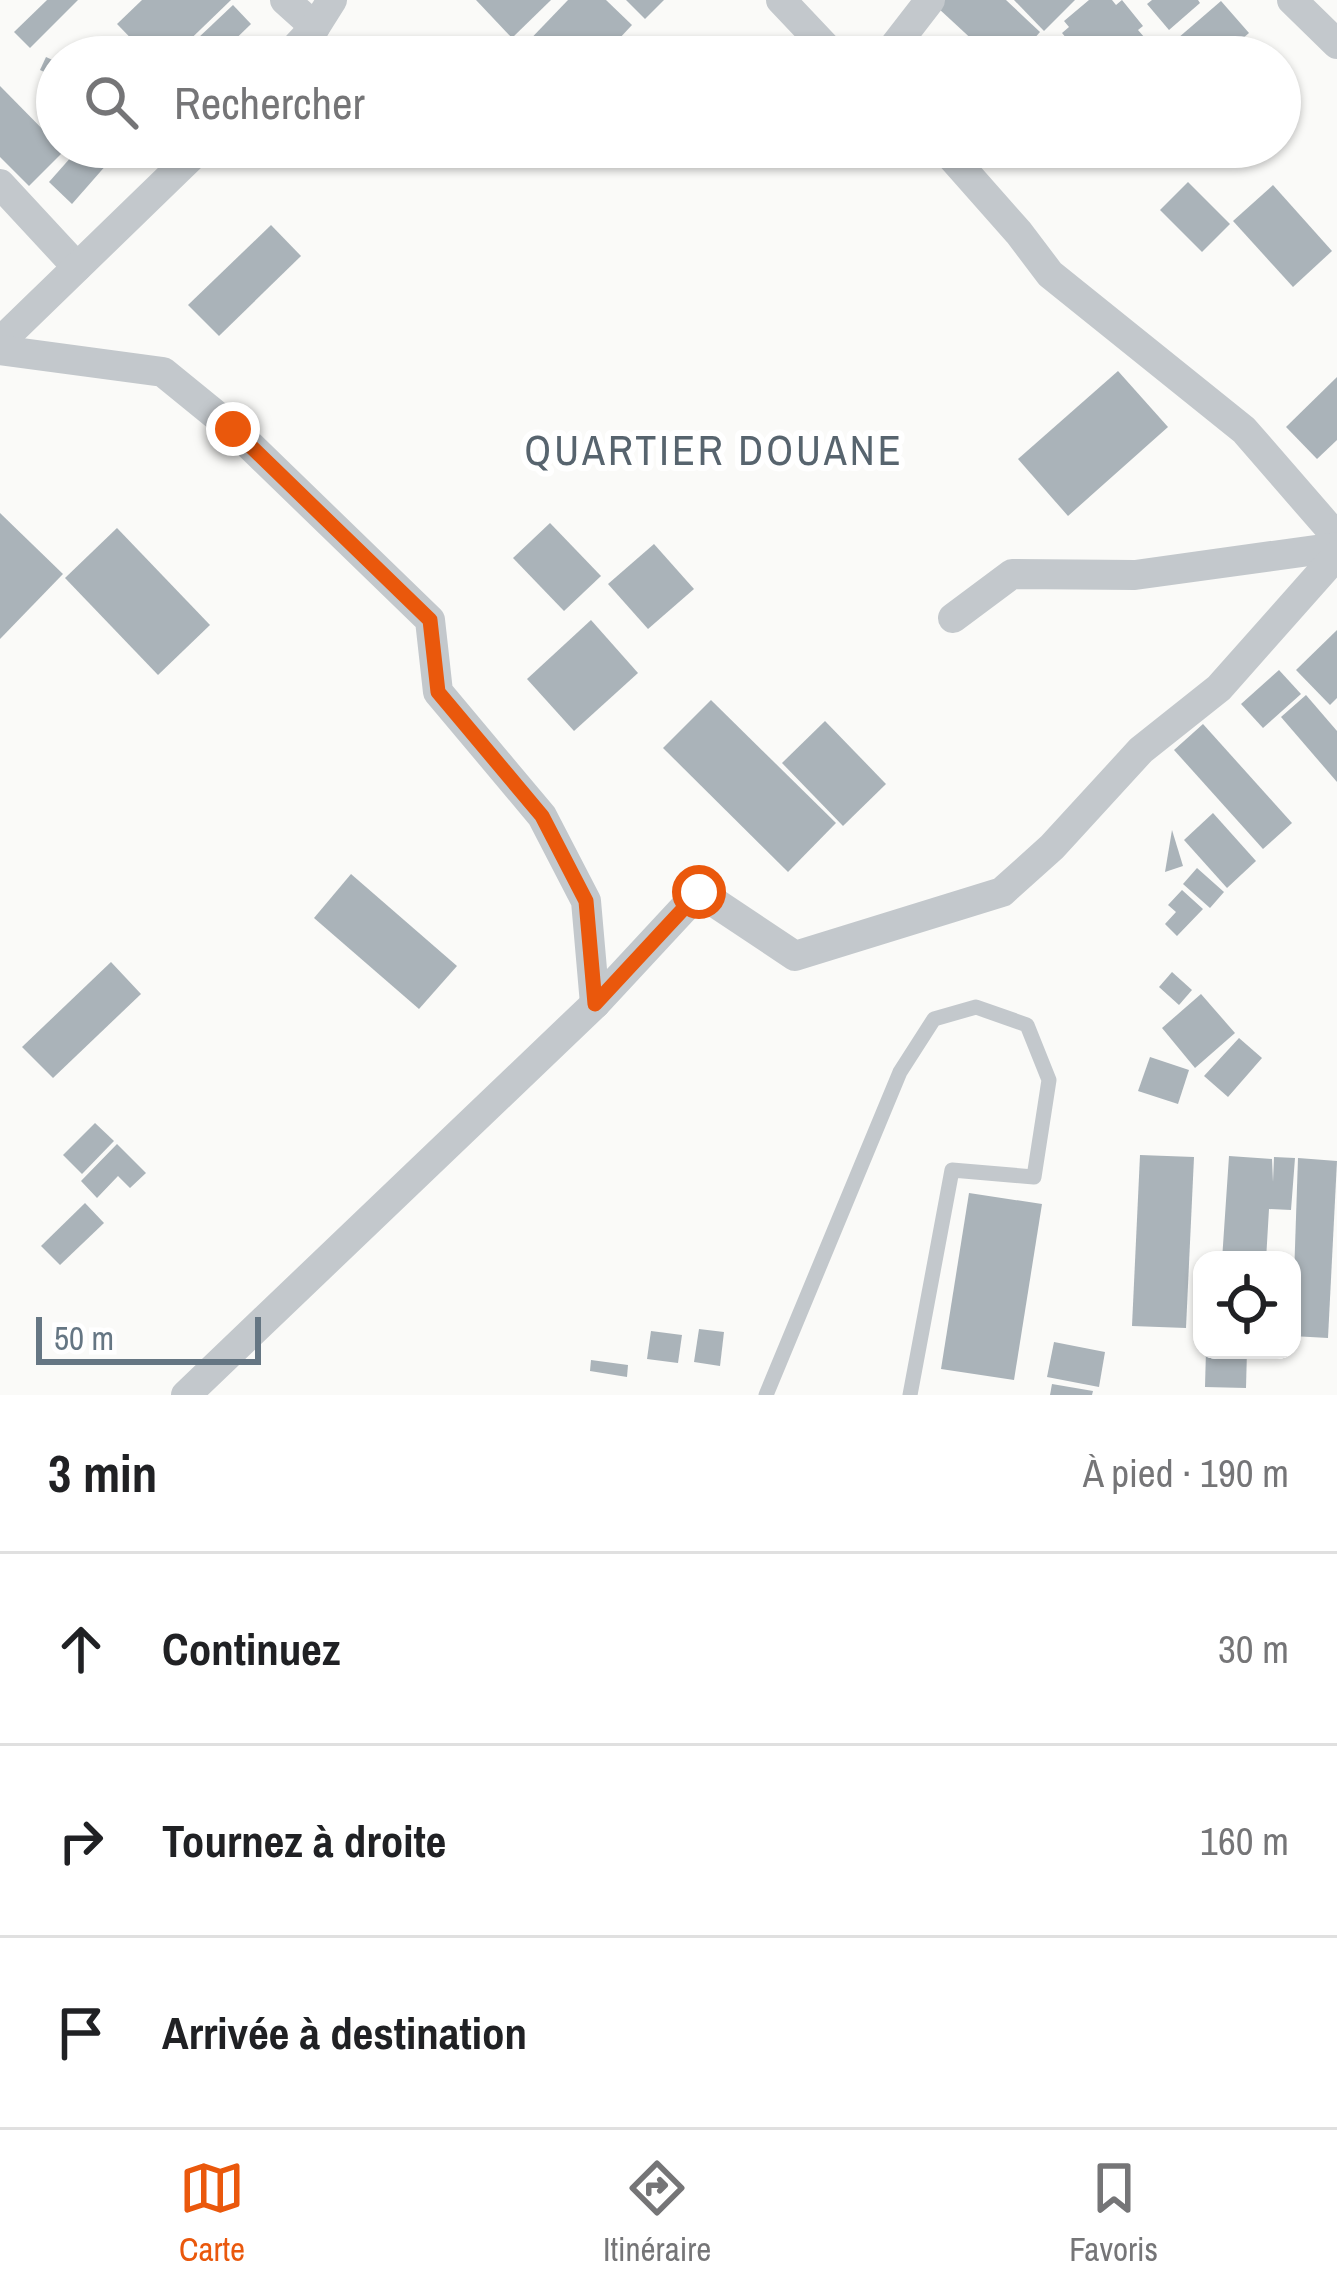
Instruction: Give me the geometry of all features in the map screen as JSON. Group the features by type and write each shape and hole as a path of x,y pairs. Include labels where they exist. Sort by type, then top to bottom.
{"street":[{"path":"286,0 315,27"},
{"path":"307,36 332,0"},
{"path":"781,0 815,36"},
{"path":"902,36 930,0"},
{"path":"1292,0 1337,44"},
{"path":"0,346 179,168"},
{"path":"962,168 1050,274 1244,430 1337,537"},
{"path":"0,184 77,267"},
{"path":"0,346 163,372 233,429 430,620 438,692 542,816 586,901 595,1004"},
{"path":"186,1395 595,1004 699,892 795,956 1002,892 1052,847 1141,750 1219,688 1337,551"},
{"path":"953,618 1012,574 1135,575 1337,551"}],"lane":[{"path":"766,1395 901,1072 934,1019 976,1007 1027,1025 1049,1080 1034,1177 952,1170 910,1395"}],"building":[{"path":"47,0 78,0 42,36 36,36 30,48 14,32"},
{"path":"142,0 231,0 194,36 129,36 117,24"},
{"path":"476,0 551,0 514,36"},
{"path":"568,0 606,0 632,25 622,36 533,36"},
{"path":"626,0 664,0 645,19"},
{"path":"945,0 1006,0 1040,32 1036,36 968,36 938,8"},
{"path":"1014,0 1075,0 1044,31"},
{"path":"1089,0 1112,0 1116,5 1122,0 1143,26 1138,30 1143,36 1064,36 1069,27 1064,21"},
{"path":"1152,0 1200,3 1169,30 1147,4"},
{"path":"1221,1 1249,33 1246,36 1180,36"},
{"path":"233,5 251,24 239,36 200,36"},
{"path":"0,86 36,123 36,168 47,168 29,186 0,157"},
{"path":"61,168 104,168 72,204 49,182"},
{"path":"1188,182 1230,224 1202,252 1160,210"},
{"path":"1273,185 1332,251 1293,287 1233,221"},
{"path":"271,225 301,256 219,336 188,305"},
{"path":"1118,371 1168,427 1068,516 1018,459"},
{"path":"1337,377 1337,440 1317,459 1286,427"},
{"path":"0,513 63,574 0,639"},
{"path":"550,523 601,576 564,611 513,558"},
{"path":"117,528 210,625 158,675 65,578"},
{"path":"654,544 694,589 648,629 608,584"},
{"path":"591,620 638,673 574,731 527,679"},
{"path":"1337,630 1337,698 1330,705 1296,670"},
{"path":"1279,670 1301,694 1263,728 1241,704"},
{"path":"1306,695 1337,731 1337,782 1281,717"},
{"path":"711,700 836,823 788,872 663,748"},
{"path":"825,721 886,784 843,826 782,763"},
{"path":"1203,724 1292,823 1263,849 1174,750"},
{"path":"1213,813 1256,861 1227,888 1184,840"},
{"path":"1172,830 1183,866 1165,872"},
{"path":"1197,868 1224,892 1210,908 1183,884"},
{"path":"351,874 457,966 419,1009 314,918"},
{"path":"1182,890 1203,909 1177,936 1165,924 1176,912 1168,905"},
{"path":"111,962 141,994 53,1078 22,1047"},
{"path":"1172,972 1192,990 1179,1005 1159,987"},
{"path":"1201,994 1235,1033 1195,1068 1162,1028"},
{"path":"1239,1038 1262,1058 1228,1097 1204,1076"},
{"path":"1150,1057 1189,1070 1178,1104 1138,1091"},
{"path":"95,1123 114,1141 82,1174 63,1155"},
{"path":"117,1144 146,1173 130,1188 118,1176 97,1198 81,1181"},
{"path":"1140,1155 1194,1157 1186,1328 1132,1326"},
{"path":"1229,1156 1272,1159 1273,1182 1274,1157 1295,1158 1291,1210 1269,1209 1267,1251 1223,1251"},
{"path":"1298,1158 1337,1161 1328,1338 1301,1336 1301,1251 1295,1251"},
{"path":"969,1193 1042,1204 1014,1380 941,1369"},
{"path":"85,1203 104,1223 60,1265 41,1246"},
{"path":"699,1329 724,1332 720,1366 694,1362"},
{"path":"651,1331 682,1335 678,1363 647,1359"},
{"path":"1054,1342 1105,1352 1099,1387 1047,1377"},
{"path":"1206,1359 1247,1359 1246,1388 1205,1387"},
{"path":"591,1360 628,1365 627,1377 590,1371"},
{"path":"1052,1384 1093,1391 1092,1395 1050,1395"}],"district":[{"name":"QUARTIER DOUANE","path":"714,450"}],"route":[{"path":"233,429 430,620 438,692 542,816 586,901 595,1004 699,892"}]}
